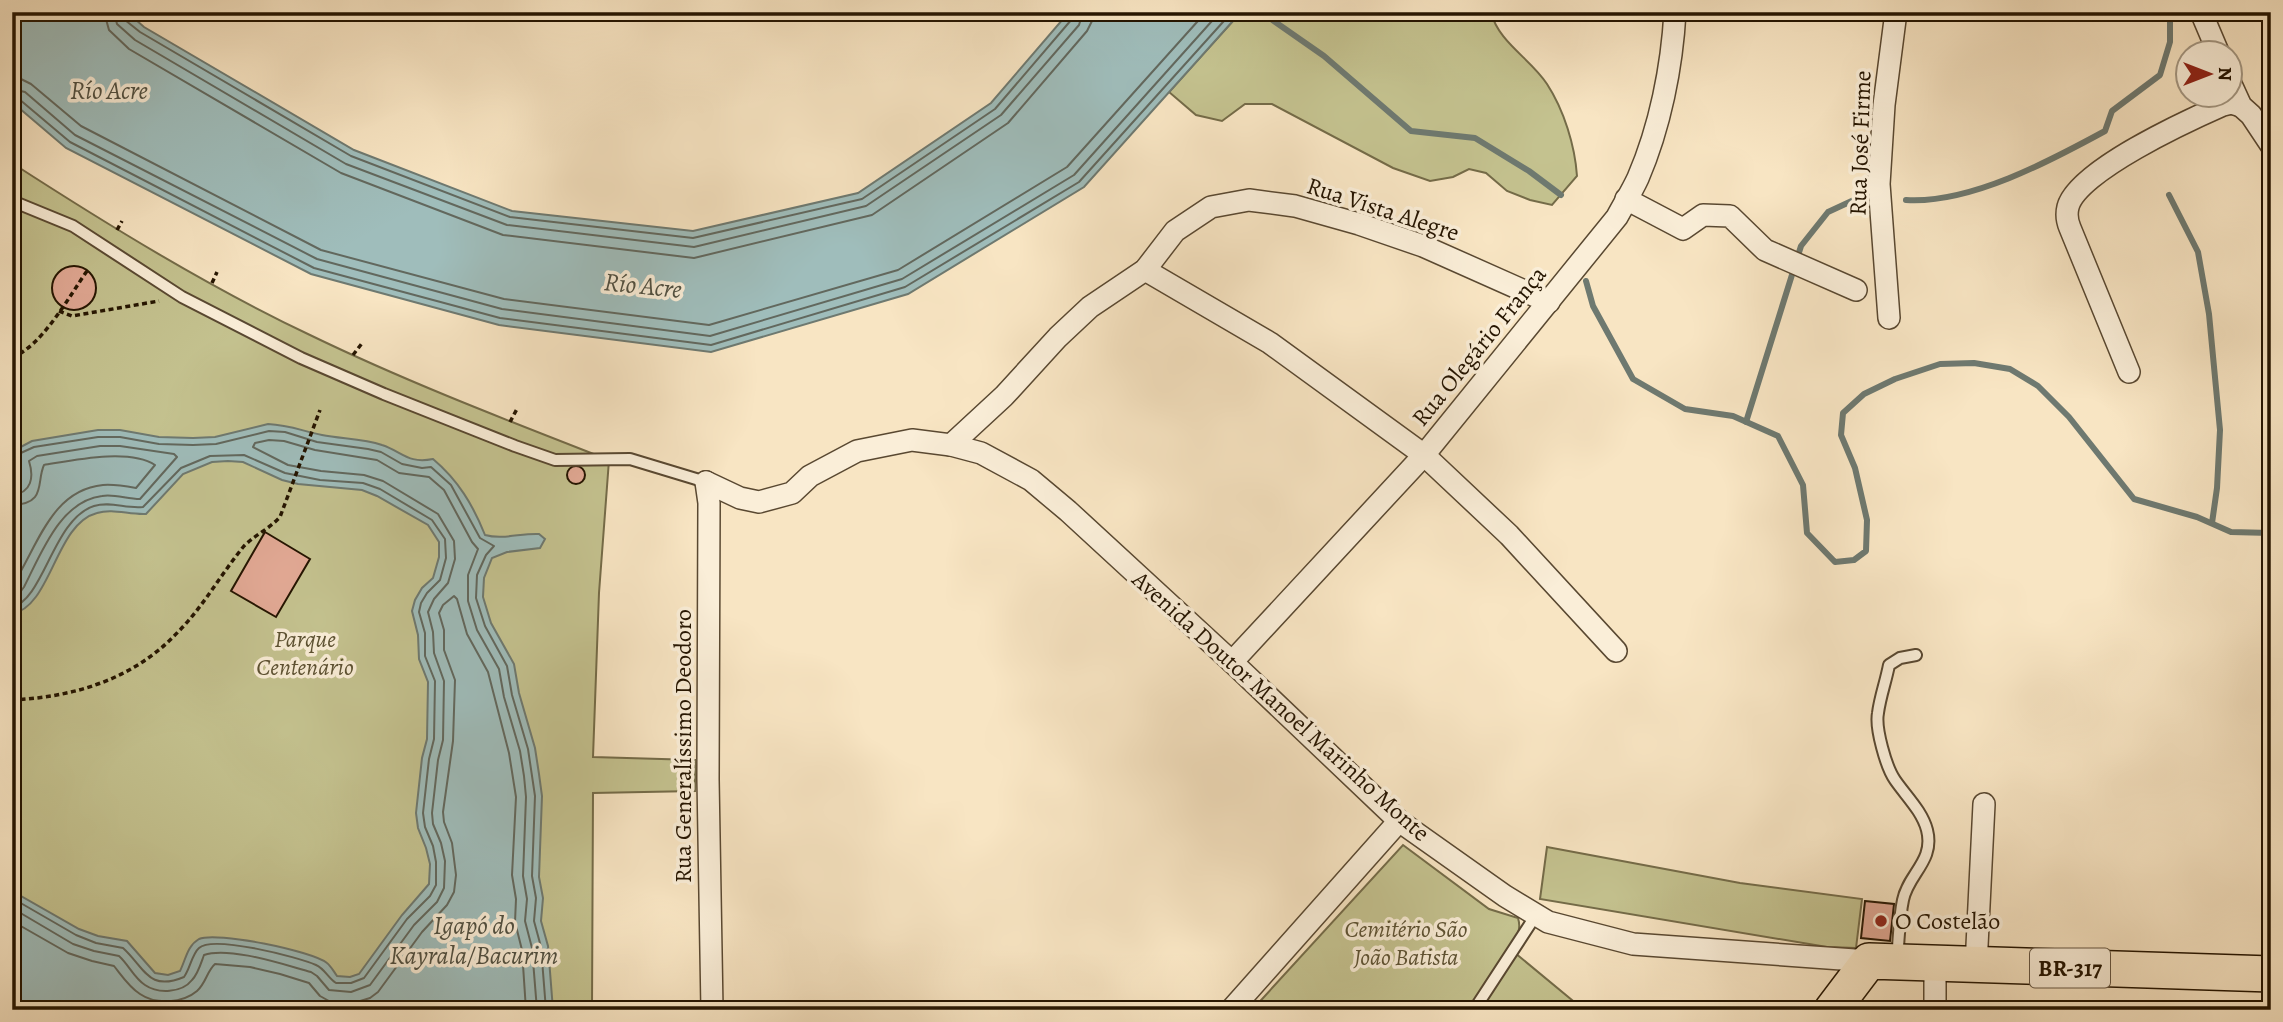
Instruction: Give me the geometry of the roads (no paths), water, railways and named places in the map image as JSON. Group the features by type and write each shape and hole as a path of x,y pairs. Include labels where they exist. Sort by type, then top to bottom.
{"highway":[{"name":"Avenida Doutor Manoel Marinho Monte","path":"1883,961 2271,974"},
{"path":"1832,1010 1883,961"}],"street":[{"name":"Rua Olegário França","path":"1232,662 1424,455 1617,217 1638,178 1667,80 1675,12"},
{"name":"Rua José Firme","path":"1889,318 1879,184 1884,105 1896,12"},
{"path":"2201,12 2212,38"},
{"path":"2129,372 2067,218 2068,206 2087,180 2173,128 2216,108"},
{"path":"2243,108 2271,145"},
{"path":"1626,199 1683,229 1703,215 1730,216 1765,250 1856,290"},
{"name":"Rua Vista Alegre","path":"951,445 1004,396 1058,337 1090,307 1145,270 1175,231 1211,207 1249,201 1295,206 1423,246 1549,302"},
{"path":"1145,270 1270,343 1424,455 1509,535 1616,651"},
{"name":"Avenida Doutor Manoel Marinho Monte","path":"706,482 740,498 759,502 792,493 810,476 857,451 912,440 951,445 981,453 1031,480 1232,662 1399,821 1505,896 1548,922 1633,944 1883,961"},
{"name":"Rua Generalíssimo Deodoro","path":"706,482 709,503 708,779 712,1010"},
{"path":"1976,966 1984,804"},
{"path":"1231,1010 1399,821"},
{"path":"1935,1010 1936,963"}],"lane":[{"name":"Avenida Doutor Manoel Marinho Monte","path":"12,201 73,226 182,297 301,358 384,394 555,460 630,458 706,482"},
{"path":"1883,961 1906,890 1923,865 1928,844 1927,830 1919,811 1893,777 1882,747 1877,715 1889,665 1900,658 1916,655"},
{"path":"1474,1010 1536,915"}],"water":[{"name":"Río Acre","path":"12,12 127,12 144,27 354,150 512,211 693,231 858,193 991,103 1069,12 1241,12 1084,187 908,294 711,352 499,325 311,274 66,148 12,102"},
{"name":"Igapó do Kayrala/Bacurim","path":"268,424 375,443 417,460 433,459 464,494 485,535 499,537 539,534 545,539 540,548 507,552 492,558 484,578 483,597 491,623 514,664 519,693 535,748 542,796 539,877 543,898 541,921 548,946 553,1010 33,1010 27,1005 12,1003 12,891 79,929 98,936 127,941 155,973 168,975 180,971 192,945 199,939 209,937 243,940 303,953 327,963 337,976 350,977 359,974 402,915 429,884 430,864 416,813 422,758 427,739 428,682 419,659 418,635 412,611 422,588 433,578 439,557 439,542 428,525 362,490 298,484 282,480 243,462 212,462 183,474 146,514 103,512 83,520 62,548 36,596 25,608 12,614 12,491 15,450 32,441 98,430 193,438 215,437"}],"waterway":[{"path":"1261,12 1324,56 1411,131 1475,138 1529,171 1561,195"},
{"path":"1906,200 1931,199 1983,188 2035,167 2105,131 2112,111 2160,75 2170,42 2170,12"},
{"path":"2169,195 2198,252 2209,314 2220,430 2212,523"},
{"path":"1746,422 1801,246 1828,212 1856,199 1872,199"},
{"path":"1586,281 1593,306 1633,379 1685,409 1733,416 1778,436 1803,485 1807,533 1835,562 1854,560 1866,551 1867,520 1855,468 1841,435 1843,413 1864,394 1895,379 1940,364 1974,363 2010,369 2038,386 2069,417 2134,499 2197,517 2231,532 2271,533"}],"place":[{"name":"O Costelão","path":"1881,921"}],"park label":[{"name":"Parque Centenário","path":"305,653"},
{"name":"Cemitério São João Batista","path":"1406,943"}]}
